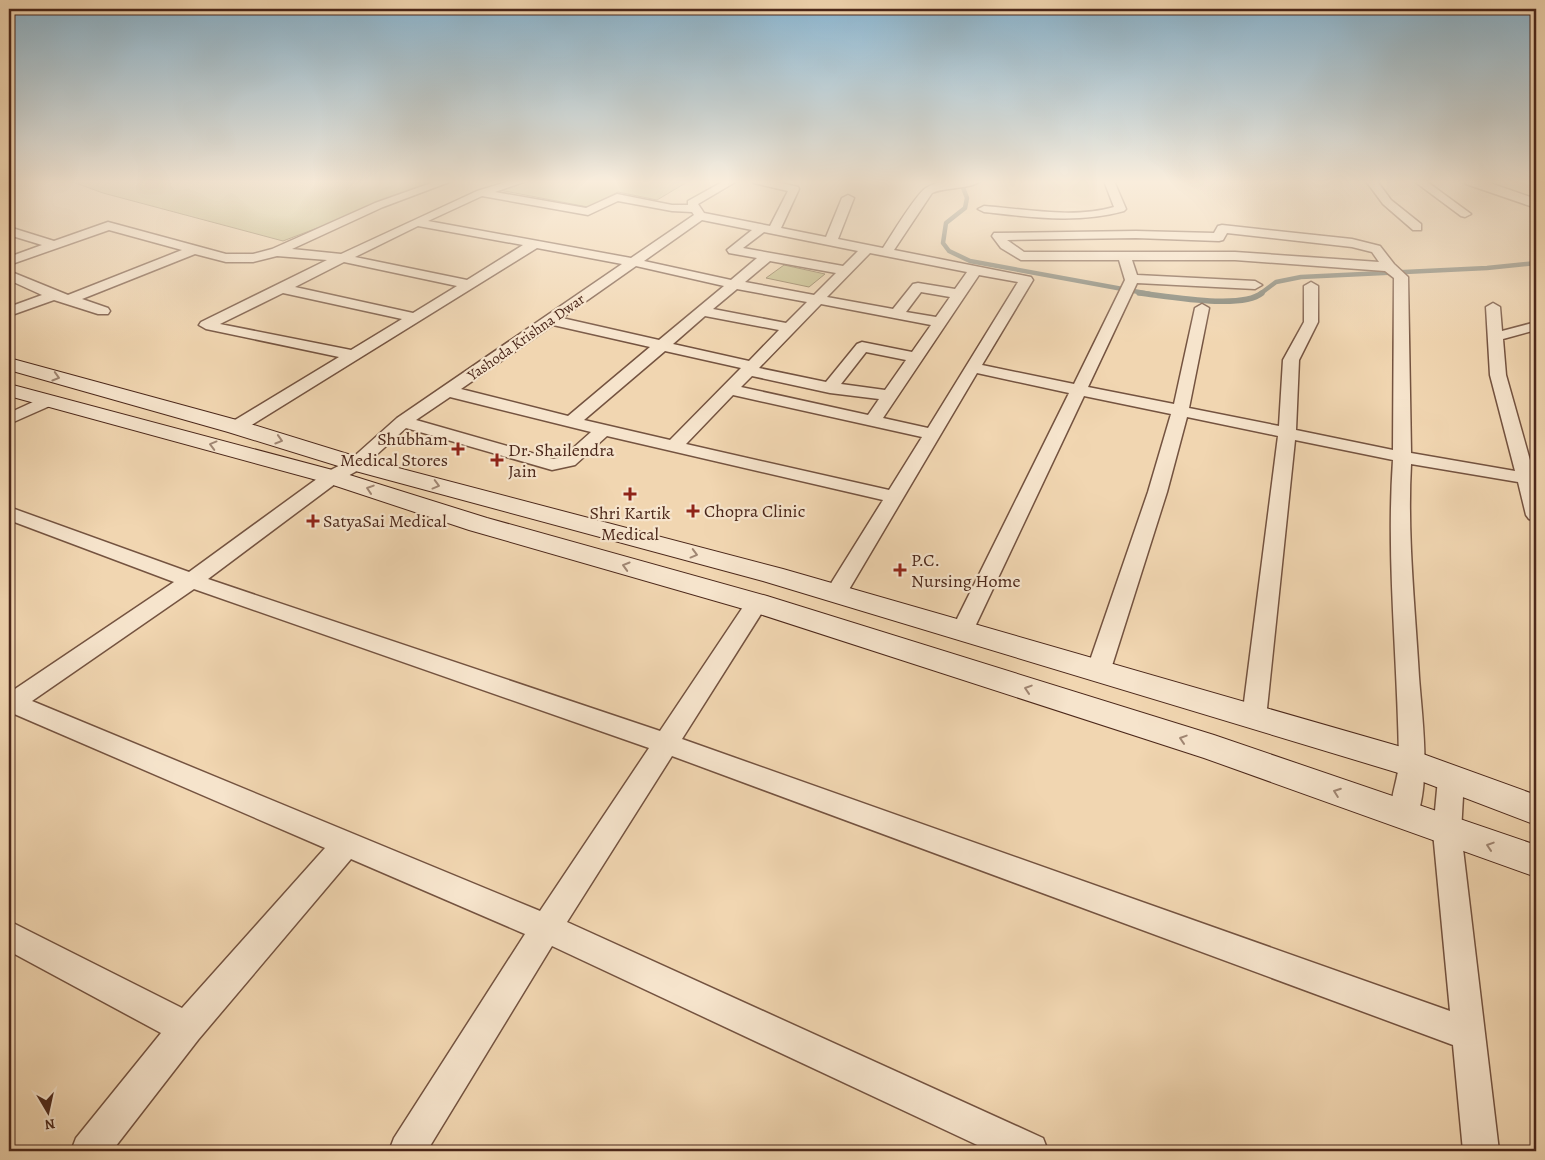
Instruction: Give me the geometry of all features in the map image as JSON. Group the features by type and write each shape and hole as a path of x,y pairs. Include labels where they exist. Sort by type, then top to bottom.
{"main road":[{"path":"9,364 236,427 356,464 836,594 1412,764 1536,810"},
{"path":"9,390 332,477 478,524 757,603 1214,748 1448,832 1536,861"}],"street":[{"path":"23,235 55,245"},
{"path":"9,261 83,235"},
{"path":"140,235 193,250 240,259 276,252 313,235"},
{"path":"352,355 206,325 389,235"},
{"path":"488,235 634,262 733,284 939,322"},
{"name":"Yashoda Krishna Dwar","path":"10,703 191,580 332,477 356,464 403,422 634,262 668,235"},
{"path":"758,235 733,250 765,258 846,271"},
{"path":"800,235 888,251 1026,280 836,594"},
{"path":"831,241 833,235"},
{"path":"888,251 898,235"},
{"path":"1086,235 1052,237 998,236 1005,245 1021,256 1235,256 1393,270"},
{"path":"1149,235 1219,237 1220,235"},
{"path":"1279,235 1352,243 1376,249 1401,277 1402,457 1398,508 1412,764 1404,816"},
{"path":"236,427 536,243"},
{"path":"675,445 868,248"},
{"path":"68,300 193,250"},
{"path":"276,252 342,258 467,284"},
{"path":"962,631 1128,288 1124,255"},
{"path":"570,423 659,345 765,258"},
{"path":"872,421 976,269"},
{"path":"9,275 54,295 103,311"},
{"path":"1128,288 1255,285"},
{"path":"1254,718 1287,432 1291,360 1311,322 1311,286"},
{"path":"897,314 918,287 958,294"},
{"path":"280,288 343,300 413,317"},
{"path":"9,312 54,295"},
{"path":"1494,307 1498,374 1531,477 1536,516"},
{"path":"1098,672 1181,410 1195,353 1202,308"},
{"path":"701,311 790,328"},
{"path":"551,320 830,388 889,395"},
{"path":"1495,337 1536,326"},
{"path":"830,388 862,347 915,357"},
{"path":"974,368 1402,457 1531,477"},
{"path":"730,389 932,434"},
{"path":"448,391 570,423 675,445 894,497"},
{"path":"9,419 46,401"},
{"path":"403,422 552,465 563,464 569,461 603,430"},
{"path":"9,513 191,580 665,743 1469,1034"},
{"path":"407,1151 546,928 757,603"},
{"path":"10,703 546,928 1030,1151"},
{"path":"1451,779 1448,832 1482,1151"},
{"path":"89,1151 186,1028 346,844"},
{"path":"9,935 186,1028"}],"shaded area":[{"path":"261,235 298,235 283,241"},
{"path":"784,265 825,274 809,287 766,278"}],"waterway":[{"path":"944,235 943,243 949,251 970,261 1150,294"},
{"path":"1260,294 1276,282 1301,277 1487,268 1536,263"},
{"path":"1139,293 1203,301 1238,301 1260,294"}],"place":[{"name":"Shubham Medical Stores","path":"458,449"},
{"name":"Dr. Shailendra Jain","path":"497,460"},
{"name":"Shri Kartik Medical","path":"630,494"},
{"name":"Chopra Clinic","path":"693,511"},
{"name":"SatyaSai Medical","path":"313,521"},
{"name":"P.C. Nursing Home","path":"900,570"}]}
